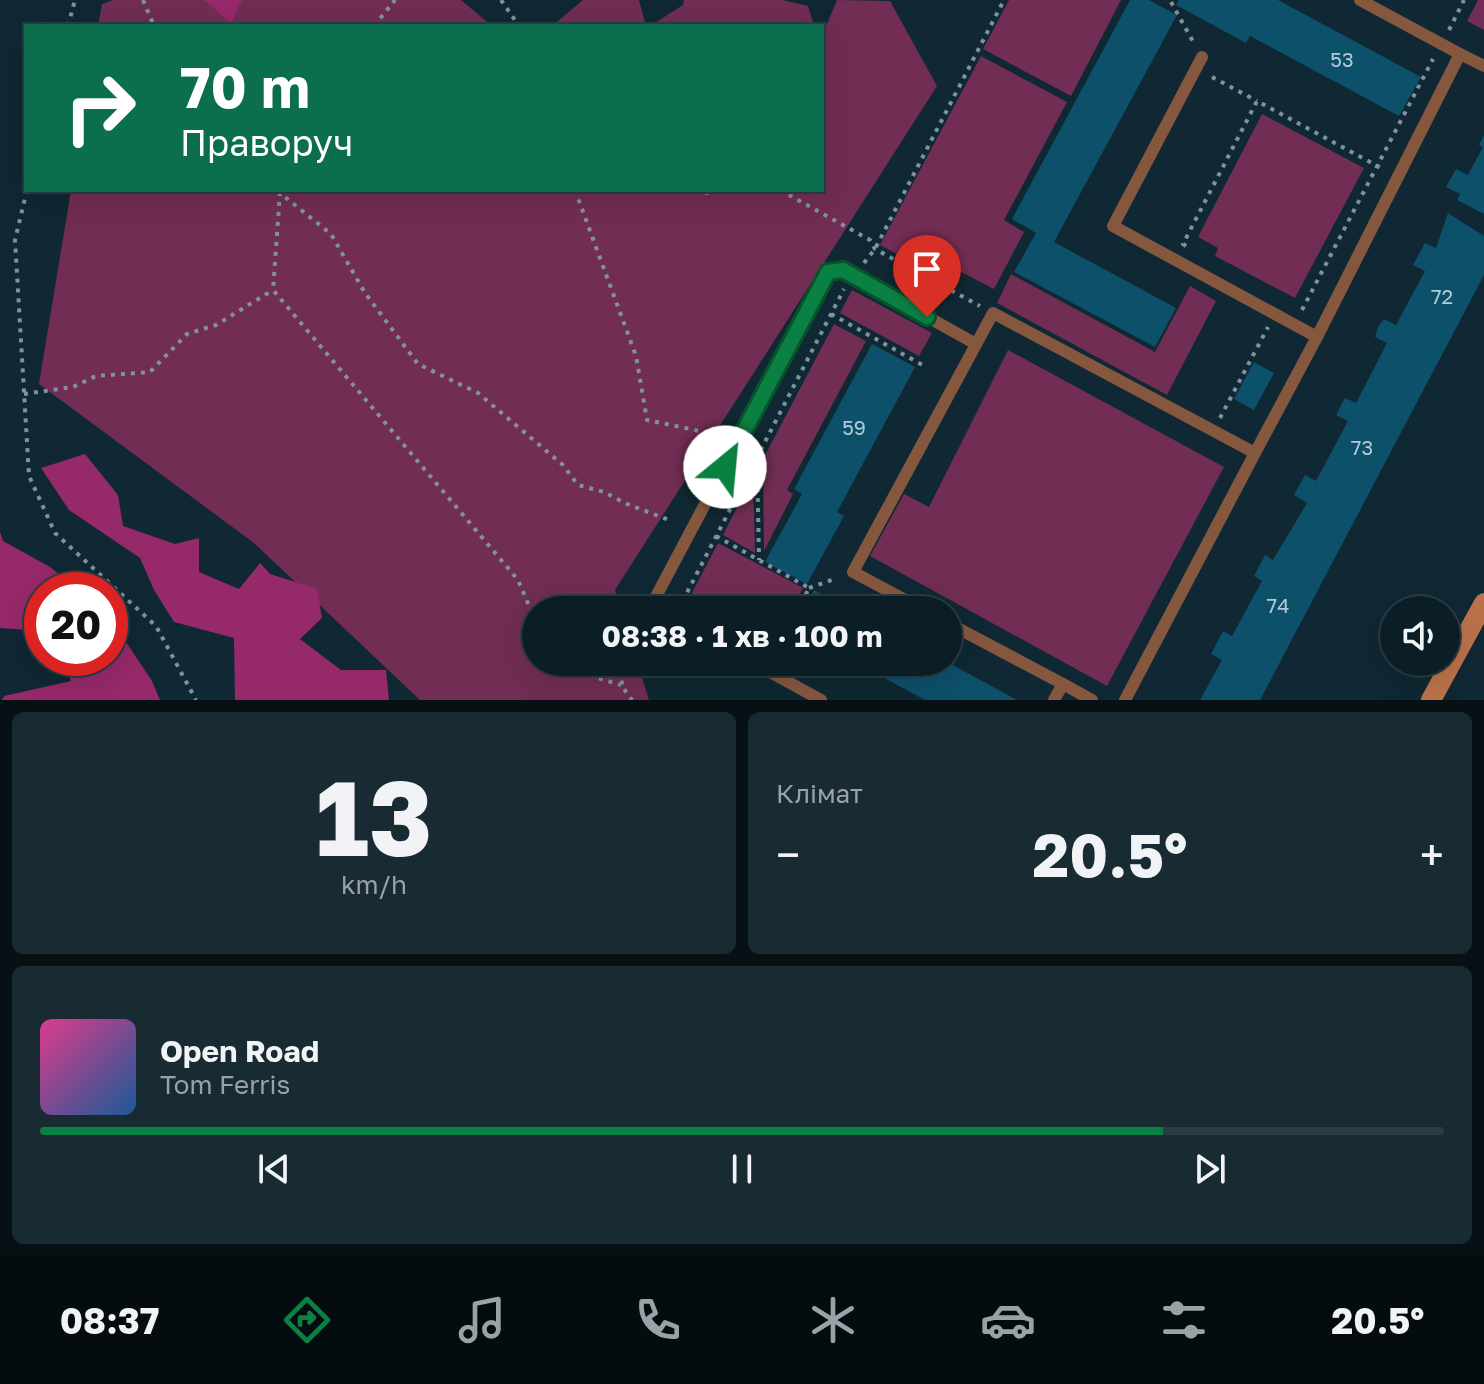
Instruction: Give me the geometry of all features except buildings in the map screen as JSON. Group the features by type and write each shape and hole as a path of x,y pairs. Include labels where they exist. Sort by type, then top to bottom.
{"street":[{"path":"1431,700 1484,603"}],"lane":[{"path":"1360,0 1484,66"},
{"path":"1125,700 1317,337 1460,54"},
{"path":"1202,57 1113,226 1317,337"},
{"path":"656,596 828,272 843,270 976,344"},
{"path":"898,596 853,572 993,313 1255,453"},
{"path":"962,630 1092,700"},
{"path":"777,676 821,700"},
{"path":"1054,700 1063,684"}],"path":[{"path":"69,24 75,0"},
{"path":"143,0 153,24"},
{"path":"376,24 395,0"},
{"path":"501,0 518,24"},
{"path":"685,596 831,314 875,249 1004,0"},
{"path":"1301,310 1464,0"},
{"path":"1170,1 1202,57 1208,75 1398,176"},
{"path":"1196,251 1183,244 1257,101"},
{"path":"27,192 15,240 29,476 55,533 156,626 196,700"},
{"path":"280,192 273,290 518,580 525,596"},
{"path":"281,192 331,234 365,293 418,364 478,393 563,465 578,485 604,492 669,520"},
{"path":"576,192 636,356 647,420 714,434"},
{"path":"784,192 870,240 875,249 993,313"},
{"path":"24,394 73,387 96,376 150,372 187,334 216,325 273,290"},
{"path":"831,314 926,367"},
{"path":"1213,431 1275,314"},
{"path":"757,457 759,560"},
{"path":"716,536 809,588"},
{"path":"805,596 809,588 853,572"},
{"path":"591,676 621,685 632,700"},
{"path":"621,685 625,676"}],"shaded area":[{"path":"113,0 461,0 490,24 98,24 102,4"},
{"path":"204,0 242,0 231,23"},
{"path":"583,0 639,0 645,24 554,24"},
{"path":"684,0 782,0 808,6 813,24 653,24 683,5"},
{"path":"837,0 890,1 937,86 615,590 617,596 522,596 522,676 641,676 649,700 420,700 254,543 39,384 71,192 824,192 824,31"},
{"path":"1009,0 1121,0 1071,96 983,49"},
{"path":"1478,0 1484,0 1484,30 1467,21"},
{"path":"981,56 1067,102 1004,220 1024,232 994,289 961,272 954,285 880,245"},
{"path":"1262,114 1364,168 1295,298 1215,256 1218,248 1198,237"},
{"path":"1011,274 1155,352 1190,286 1216,301 1167,395 997,303"},
{"path":"852,290 932,333 919,356 840,313"},
{"path":"834,324 866,341 787,490 793,494 764,551 763,459"},
{"path":"1008,350 1224,467 1107,686 962,606 962,596 943,596 870,556 904,494 929,507"},
{"path":"85,454 118,495 123,526 175,544 199,538 199,572 239,589 260,563 270,574 317,589 322,618 300,639 341,670 386,670 389,700 235,700 234,638 174,622 154,590 140,558 69,510 41,468"},
{"path":"753,476 755,553 723,535"},
{"path":"0,532 3,541 56,572 24,572 24,630 0,628"},
{"path":"718,543 803,588 799,596 690,596"},
{"path":"128,645 152,681 160,700 2,700 4,696 71,681 69,676 128,676"}],"route":[{"path":"725,467 828,272 843,270 927,317"}]}
